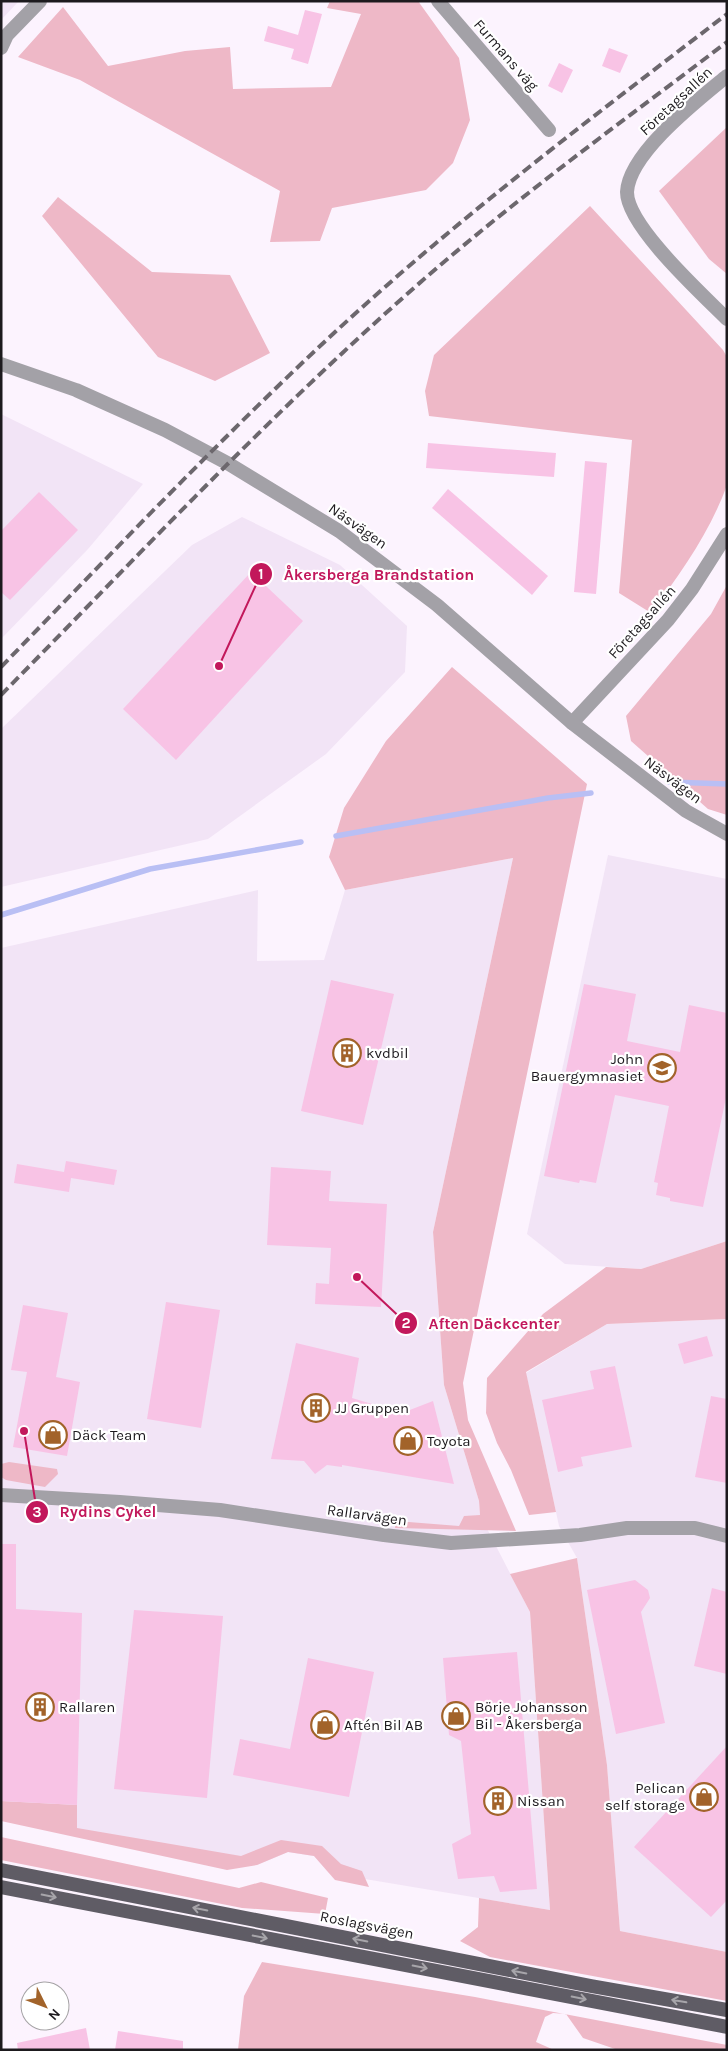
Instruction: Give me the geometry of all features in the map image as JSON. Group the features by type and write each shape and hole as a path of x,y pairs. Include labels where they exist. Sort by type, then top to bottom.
{"main road":[{"name":"Roslagsvägen","path":"1,1870 591,1986 727,2010"},
{"path":"1,1887 727,2027"}],"street":[{"path":"1,48 6,35 40,1"},
{"name":"Furmans väg","path":"438,1 549,130"},
{"name":"Företagsallén","path":"727,76 680,115 654,143 637,165 628,192 633,214 651,240 727,319"},
{"name":"Näsvägen","path":"1,364 76,390 165,430 237,468 339,531 437,605 572,723 686,811 727,834"},
{"name":"Företagsallén","path":"572,723 668,620 692,590 727,534"},
{"name":"Rallarvägen","path":"1,1495 220,1510 384,1535 451,1543 580,1535 627,1528 695,1528 727,1536"}],"shaded area":[{"path":"1,1 19,1 1,20"},
{"path":"330,1 418,1 459,58 470,120 453,163 426,190 332,208 320,241 270,242 280,191 80,80 18,57 63,7 108,66 185,51 230,47 233,89 331,87 361,14 327,8"},
{"path":"727,127 727,274 709,259 659,191"},
{"path":"58,197 152,272 230,275 270,353 215,381 158,357 42,216"},
{"path":"590,206 723,350 727,357 727,485 703,536 684,567 651,613 619,593 632,440 429,416 425,391 434,355"},
{"path":"1,414 143,484 88,549 1,639"},
{"path":"242,517 340,565 407,626 405,672 326,754 208,839 1,887 1,729 192,545"},
{"path":"727,585 727,815 708,809 631,741 626,716 711,614"},
{"path":"452,667 587,784 463,1383 468,1420 516,1531 395,1528 396,1521 459,1526 464,1516 480,1515 479,1501 444,1385 433,1232 513,858 345,890 329,857 344,808 386,741"},
{"path":"608,855 727,879 727,1241 641,1269 565,1264 527,1234"},
{"path":"513,858 433,1232 444,1385 479,1501 480,1515 530,1612 550,1910 329,1873 314,1856 288,1852 257,1865 1,1818 1,948 258,890 257,961 324,960 345,890"},
{"path":"727,1241 727,1319 607,1324 526,1372 556,1512 529,1515 511,1470 497,1443 486,1413 487,1378 543,1314 606,1267 641,1269"},
{"path":"727,1319 727,1952 620,1931 607,1765 577,1558 559,1526 526,1373 607,1324"},
{"path":"9,1462 57,1469 58,1474 45,1487 6,1480 1,1477 1,1464"},
{"path":"577,1558 607,1765 620,1931 727,1952 727,2001 490,1957 460,1941 478,1927 479,1898 550,1910 530,1612 510,1574"},
{"path":"1,1801 77,1805 77,1828 241,1856 281,1840 322,1846 341,1864 362,1871 369,1887 335,1880 314,1856 288,1852 257,1865 227,1870 1,1821"},
{"path":"1,1837 239,1888 261,1882 328,1898 325,1914 242,1908 1,1860"},
{"path":"262,1962 475,1997 563,2014 553,2013 545,2017 536,2042 554,2050 238,2050 244,1996"},
{"path":"566,2014 727,2045 727,2050 618,2050 583,2038"}],"building":[{"path":"305,10 322,14 308,64 291,59 294,49 264,41 268,26 298,35"},
{"path":"609,48 628,55 620,73 602,66"},
{"path":"559,63 573,70 562,93 548,86"},
{"path":"428,443 556,453 554,477 426,468"},
{"path":"585,461 607,463 596,594 574,592"},
{"path":"448,489 548,576 532,595 432,508"},
{"path":"39,492 78,530 10,600 1,592 1,531"},
{"path":"251,572 303,621 176,760 123,709"},
{"name":"kvdbil","path":"331,980 394,994 363,1125 301,1111"},
{"path":"584,984 636,994 627,1041 680,1052 689,1005 727,1013 727,1093 703,1207 670,1201 670,1198 656,1195 658,1183 654,1182 669,1106 615,1095 596,1183 580,1180 579,1183 544,1176"},
{"path":"66,1161 117,1170 114,1185 71,1178 69,1192 14,1183 17,1164 64,1172"},
{"path":"271,1167 331,1171 329,1201 387,1204 381,1307 315,1304 316,1283 329,1284 331,1248 267,1245"},
{"path":"166,1302 220,1310 201,1428 147,1419"},
{"path":"23,1305 68,1313 56,1377 80,1382 67,1456 13,1447 27,1372 11,1370"},
{"path":"707,1336 713,1356 684,1364 678,1344"},
{"path":"296,1343 359,1358 352,1398 402,1413 433,1401 454,1484 342,1465 342,1467 327,1465 315,1474 304,1461 271,1459"},
{"path":"615,1366 632,1447 581,1457 583,1466 558,1472 542,1400 594,1389 590,1371"},
{"path":"711,1396 727,1399 727,1483 695,1477"},
{"name":"Rallaren","path":"1,1544 16,1544 16,1609 82,1613 77,1805 1,1801"},
{"path":"635,1580 648,1590 650,1598 641,1612 665,1723 616,1734 587,1590"},
{"path":"712,1588 727,1592 727,1674 694,1666"},
{"path":"134,1610 223,1616 207,1798 114,1789"},
{"name":"Nissan","path":"517,1652 537,1889 500,1892 494,1876 458,1879 452,1844 471,1834 461,1741 449,1735 443,1658"},
{"path":"308,1658 374,1672 349,1797 233,1775 240,1739 290,1749"},
{"name":"Pelican self storage","path":"727,1746 727,1900 711,1917 634,1847"},
{"path":"86,2028 90,2050 18,2050 17,2043"},
{"path":"118,2031 183,2041 183,2050 115,2050"}],"waterway":[{"path":"669,782 727,784"},
{"path":"336,836 548,798 591,793"},
{"path":"1,915 150,869 301,842"}],"railway":[{"path":"1,667 249,414 381,290 478,208 727,14"},
{"path":"1,695 251,441 406,295 524,197 727,42"}],"place":[{"name":"Åkersberga Brandstation","path":"219,666"},
{"name":"kvdbil","path":"347,1053"},
{"name":"John Bauergymnasiet","path":"662,1068"},
{"name":"Aften Däckcenter","path":"357,1277"},
{"name":"JJ Gruppen","path":"316,1408"},
{"name":"Rydins Cykel","path":"24,1431"},
{"name":"Däck Team","path":"53,1435"},
{"name":"Toyota","path":"408,1441"},
{"name":"Rallaren","path":"40,1707"},
{"name":"Börje Johansson Bil - Åkersberga","path":"456,1716"},
{"name":"Aftén Bil AB","path":"325,1725"},
{"name":"Pelican self storage","path":"704,1797"},
{"name":"Nissan","path":"498,1801"}]}
